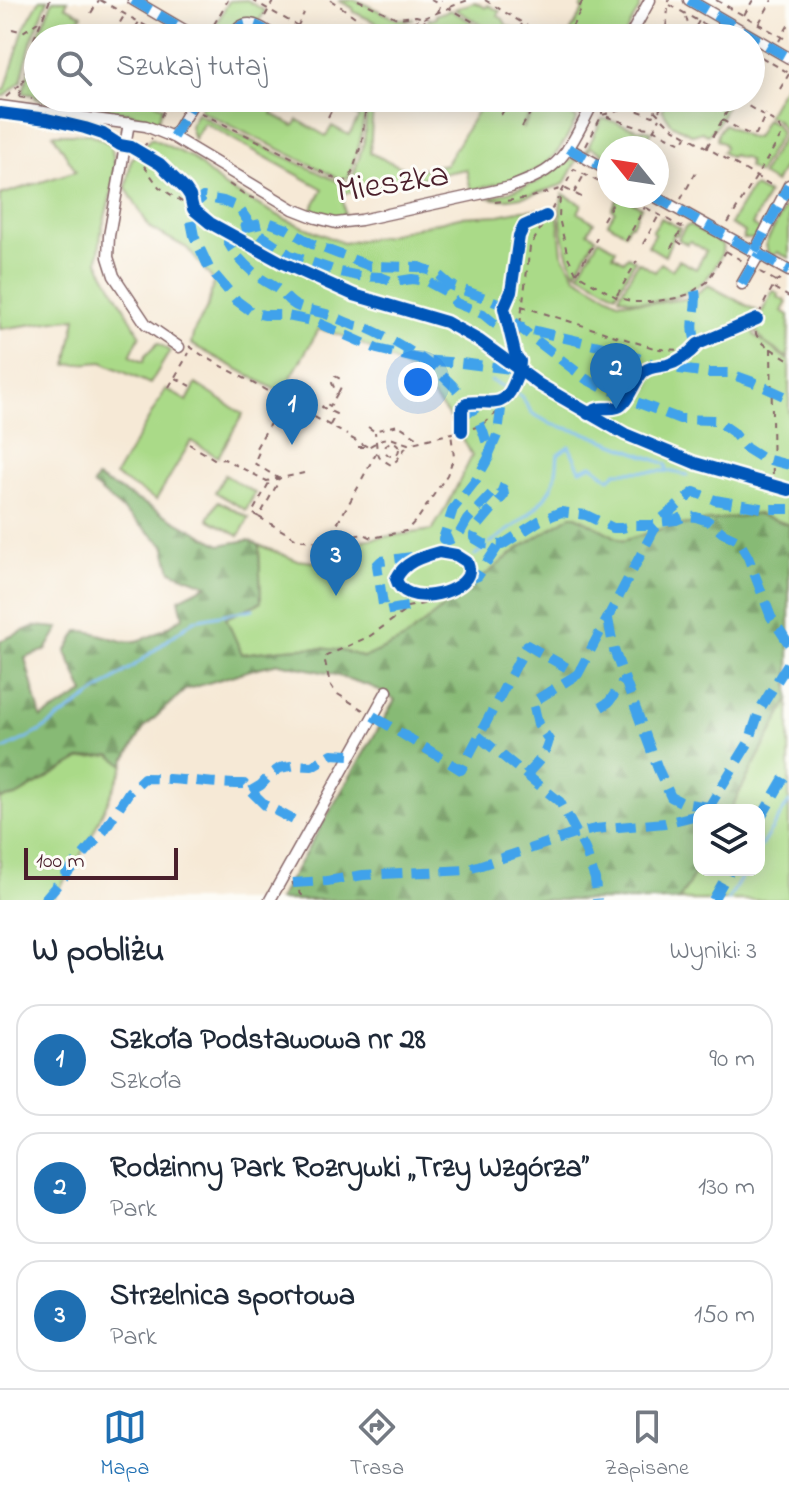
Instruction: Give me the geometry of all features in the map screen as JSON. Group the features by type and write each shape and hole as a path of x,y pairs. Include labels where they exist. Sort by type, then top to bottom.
{"street":[{"path":"133,0 178,24"},
{"path":"637,24 650,0"},
{"path":"689,0 730,24"},
{"path":"765,44 789,58"},
{"name":"Mieszka","path":"3,102 24,106"},
{"name":"Mieszka","path":"63,112 146,126 173,137 293,209 336,223 511,187 534,178 553,166 568,148 588,112"},
{"path":"173,137 188,112"},
{"path":"129,123 133,153 109,236 108,257 114,276 146,324 182,347"},
{"path":"568,148 597,165"},
{"path":"742,284 789,185"},
{"path":"669,204 757,252 787,275"},
{"path":"270,900 306,827 384,695"}],"path":[{"path":"41,24 50,0"},
{"path":"91,13 99,0 142,24"},
{"path":"211,24 227,0"},
{"path":"252,0 294,24"},
{"path":"263,19 274,0"},
{"path":"358,0 397,18 423,18 426,24"},
{"path":"431,0 439,5"},
{"path":"437,13 442,0"},
{"path":"407,24 468,0"},
{"path":"485,0 523,23"},
{"path":"574,24 583,0"},
{"path":"667,24 669,0"},
{"path":"718,0 758,24 772,0"},
{"path":"744,16 753,0"},
{"path":"333,1 353,13 362,24"},
{"path":"670,5 704,24"},
{"path":"449,8 477,24"},
{"path":"299,24 304,13"},
{"path":"119,24 125,14"},
{"path":"685,14 687,24"},
{"path":"35,24 42,19"},
{"path":"783,35 789,24"},
{"path":"765,28 789,41"},
{"path":"12,29 24,31"},
{"path":"765,59 789,74 780,89"},
{"path":"20,92 24,79"},
{"path":"3,102 23,82"},
{"path":"159,122 163,112"},
{"path":"199,112 342,182 350,179 362,142 365,112"},
{"path":"328,117 330,112"},
{"path":"334,112 339,115"},
{"path":"522,127 531,112"},
{"path":"581,156 602,115 614,112"},
{"path":"640,112 649,116 657,114 670,126 775,187"},
{"path":"707,154 727,112"},
{"path":"722,233 783,133 777,123 760,112"},
{"path":"602,115 653,130 682,143 687,136"},
{"path":"722,120 750,135 756,134 766,115"},
{"path":"653,130 660,117"},
{"path":"133,153 151,138 159,142"},
{"path":"133,153 160,164"},
{"path":"133,153 159,187 193,209"},
{"path":"517,354 530,247 574,169 597,180"},
{"path":"676,208 696,172"},
{"path":"574,193 585,174"},
{"path":"229,183 247,196 262,201"},
{"path":"492,202 523,199 564,188 585,199"},
{"path":"186,190 193,209"},
{"path":"560,195 559,218 570,265 577,274 616,297 650,302 689,294 707,282 726,251"},
{"path":"603,220 610,208"},
{"path":"626,241 644,208"},
{"path":"643,244 659,215"},
{"path":"524,226 546,216"},
{"path":"671,248 683,226"},
{"path":"577,274 597,238"},
{"path":"675,240 686,247"},
{"path":"616,297 637,261"},
{"path":"787,275 776,281 751,322 756,335 789,359"},
{"path":"773,288 789,297"},
{"path":"521,306 657,349 680,350 704,342"},
{"path":"507,322 517,354"},
{"path":"675,361 704,342"},
{"path":"169,387 175,377 182,347 347,435"},
{"path":"771,348 773,484"},
{"path":"337,394 332,383 335,376 342,380"},
{"path":"175,377 191,386"},
{"path":"329,426 336,414 322,407 325,403 330,406 342,385"},
{"path":"487,403 509,397"},
{"path":"398,446 481,426 501,409 509,397"},
{"path":"278,478 254,463 259,452 256,448 284,400"},
{"path":"331,535 340,538 364,534 372,538 406,531 447,475 454,457 461,414"},
{"path":"374,431 398,425 421,439"},
{"path":"368,427 374,431 380,458 391,465 408,444"},
{"path":"351,438 368,447"},
{"path":"358,447 368,447 390,438 408,444"},
{"path":"390,438 385,450 397,460"},
{"path":"388,443 395,442 398,446"},
{"path":"189,444 216,460 224,459 267,481 304,473"},
{"path":"390,455 396,454 398,446"},
{"path":"362,479 377,451"},
{"path":"259,517 278,478"},
{"path":"271,480 252,513 297,539 326,543 360,484"},
{"path":"373,716 336,693 330,684 324,657 370,636 407,607 434,602 445,592"},
{"path":"283,878 293,883 306,900"}],"green space":[{"path":"40,0 48,0 38,24 26,24"},
{"path":"53,0 68,0 65,6 82,15 77,24 43,24"},
{"path":"247,0 265,11 259,21 247,19 242,24 217,24 229,1"},
{"path":"338,0 356,0 397,19 414,19 400,24 379,24 354,12 353,8"},
{"path":"585,0 641,1 631,24 575,24 583,10"},
{"path":"475,2 486,8 488,5 500,11 498,16 506,24 480,24 455,9"},
{"path":"450,10 474,24 427,24 429,18 436,18 436,15"},
{"path":"24,28 21,81 5,96 0,96 0,89 5,90"},
{"path":"789,77 789,156 775,183 761,175 785,133 778,121 767,115"},
{"path":"120,112 161,112 157,122"},
{"path":"203,112 273,112 294,126 298,120 326,136 332,126 349,135 359,117 350,112 365,112 360,142 349,177 342,180"},
{"path":"367,112 373,112 370,153 410,171 446,164 477,112 530,112 523,128 532,112 575,112 573,116 577,118 561,146 549,161 532,172 471,190 466,169 342,194 345,217 311,211 323,189 204,123 194,139 190,126 197,113 343,184 352,180 364,142"},
{"path":"664,112 723,112 708,135 702,132 693,135 671,124"},
{"path":"602,119 652,131 649,136 597,136 597,150 591,147 586,151"},
{"path":"766,119 776,124 781,133 758,173 748,167 749,161 743,157 730,157 722,152 724,144 717,140 724,124 750,138 757,136"},
{"path":"53,134 90,134 111,144 115,167 98,262 140,335 130,356 143,362 158,343 170,351 150,384 102,362 67,365 76,318 0,329 0,195 76,171"},
{"path":"151,138 191,157 225,187 285,219 343,243 459,217 557,209 562,253 575,276 618,301 657,303 690,298 708,285 759,312 753,327 754,335 789,361 789,525 758,514 668,527 623,541 571,516 518,549 403,640 364,658 319,648 242,654 225,618 261,602 259,545 296,560 314,562 336,541 358,546 363,540 432,530 472,456 451,419 421,382 385,356 358,342 319,329 282,393 191,344 194,331 207,308 214,281 187,248 150,228 126,188 131,160"},
{"path":"577,160 564,184 517,198 490,198 537,182"},
{"path":"754,187 768,194 752,225 761,230 754,239 743,239 745,232 730,224"},
{"path":"563,194 582,204 578,213 594,222 588,232 596,237 576,272 563,233"},
{"path":"786,205 789,207 789,258 777,252 773,257 767,251 766,243"},
{"path":"640,208 625,233 608,223 615,211 612,209"},
{"path":"661,218 680,228 677,235 674,234 665,256 648,246"},
{"path":"690,225 722,244 721,256 707,277 685,293 659,301 645,302 619,296 638,262 655,272 661,263 672,270 679,260 696,269 706,251 690,241 687,244 678,239 685,227"},
{"path":"599,239 616,249 613,255 624,261 628,256 635,260 616,294 579,273"},
{"path":"774,291 787,302 782,311 789,315 788,358 765,343 756,331 758,320"},
{"path":"196,384 243,414 218,457 191,441 156,500 115,476 166,389 187,401"},
{"path":"225,475 255,493 246,510 215,492"},
{"path":"97,478 220,545 248,540 259,545 261,602 226,618 242,654 319,648 364,658 403,640 518,549 571,516 623,541 668,527 758,514 789,525 789,699 733,804 693,804 694,876 679,900 278,900 395,700 370,686 279,663 257,668 185,690 144,728 123,764 110,755 80,759 16,796 0,799 0,641 35,626 59,628 46,650 25,658 41,718 84,693 66,652 78,631 130,642 146,638 183,617 179,599 207,585 171,571 164,545 93,485"},
{"path":"218,501 249,518 239,536 208,519"},
{"path":"789,699 789,900 679,900 694,876 765,876 765,804 733,804"},
{"path":"110,755 125,764 88,844 52,900 0,900 0,799 16,796 80,759"}],"waterway":[{"path":"491,381 507,388"},
{"path":"516,393 532,413 551,424 585,433 666,464 667,470"},
{"path":"490,543 527,516 544,499 555,477 558,454 569,446 580,470 592,465 610,479 616,472 667,471 687,475"},
{"path":"475,555 486,547"},
{"path":"0,751 39,732 194,620 253,609"},
{"path":"765,840 789,802"},
{"path":"728,900 742,876"}],"marked path":[{"path":"133,0 174,24"},
{"path":"689,0 730,24"},
{"path":"247,24 253,24"},
{"path":"765,44 789,58"},
{"path":"173,137 188,112"},
{"path":"568,148 597,164"},
{"path":"755,251 789,185"},
{"path":"511,369 423,360 377,349 316,322 252,312 237,301 209,268 194,236 191,221 196,203 203,197 238,207 254,230 290,255 336,271 381,277 393,282 412,279 426,281 445,291 456,303 483,314 509,330 519,327 620,351 658,366 728,373 789,400"},
{"path":"669,204 789,271"},
{"path":"789,465 762,458 746,448 733,432 716,420 680,419 636,402 628,394 605,389 586,379 519,327 498,303 450,285 436,273 419,267 370,266 312,244 268,222 230,234 228,242 242,262 292,303 367,328 408,350 446,379 475,414 489,457 476,480 453,509 443,539 458,536 467,520 498,487 503,489 504,495 474,535 484,544 502,545 539,521 561,512 586,515 613,528 654,525 694,492 715,500 766,509 789,509"},
{"path":"742,284 759,254"},
{"path":"695,291 693,332 698,344"},
{"path":"489,454 498,433 501,409"},
{"path":"373,716 461,770 527,645 578,674 658,522 686,516 708,521 738,540 748,557 771,617 789,644"},
{"path":"464,581 478,576 498,546"},
{"path":"407,607 384,611 377,565 381,561 412,557"},
{"path":"608,619 614,650 658,769 671,797 693,805"},
{"path":"711,804 749,742 760,709 789,662"},
{"path":"526,775 543,756 549,740 538,724 533,702 578,674"},
{"path":"601,707 609,702 625,679"},
{"path":"478,736 560,802 585,849 595,879 597,900"},
{"path":"251,791 280,768 312,766 332,754 349,755"},
{"path":"765,811 789,769"},
{"path":"44,900 103,832 129,792 144,778 244,784 265,805 301,824"},
{"path":"293,883 363,875 466,870 595,829 665,823 693,816"},
{"path":"713,900 727,876"}],"cycle path":[{"path":"0,113 85,128 131,147 160,164 186,190 193,209 210,223 283,263 354,295 446,322 480,341 540,385 625,434 695,463 789,490"},
{"path":"519,370 504,308 511,292 519,236 524,226 546,216"},
{"path":"588,414 597,409 622,405 646,370 675,362 698,344 757,319"},
{"path":"462,431 462,408 467,403 504,399 516,380 520,361"},
{"path":"439,552 456,555 467,562 469,571 463,582 455,588 432,595 410,593 401,588 396,579 408,564 439,552"}],"place":[{"name":"Rodzinny Park Rozrywki „Trzy Wzgórza”","path":"616,409"},
{"name":"Szkoła Podstawowa nr 28","path":"292,445"},
{"name":"Strzelnica sportowa","path":"336,596"}]}
